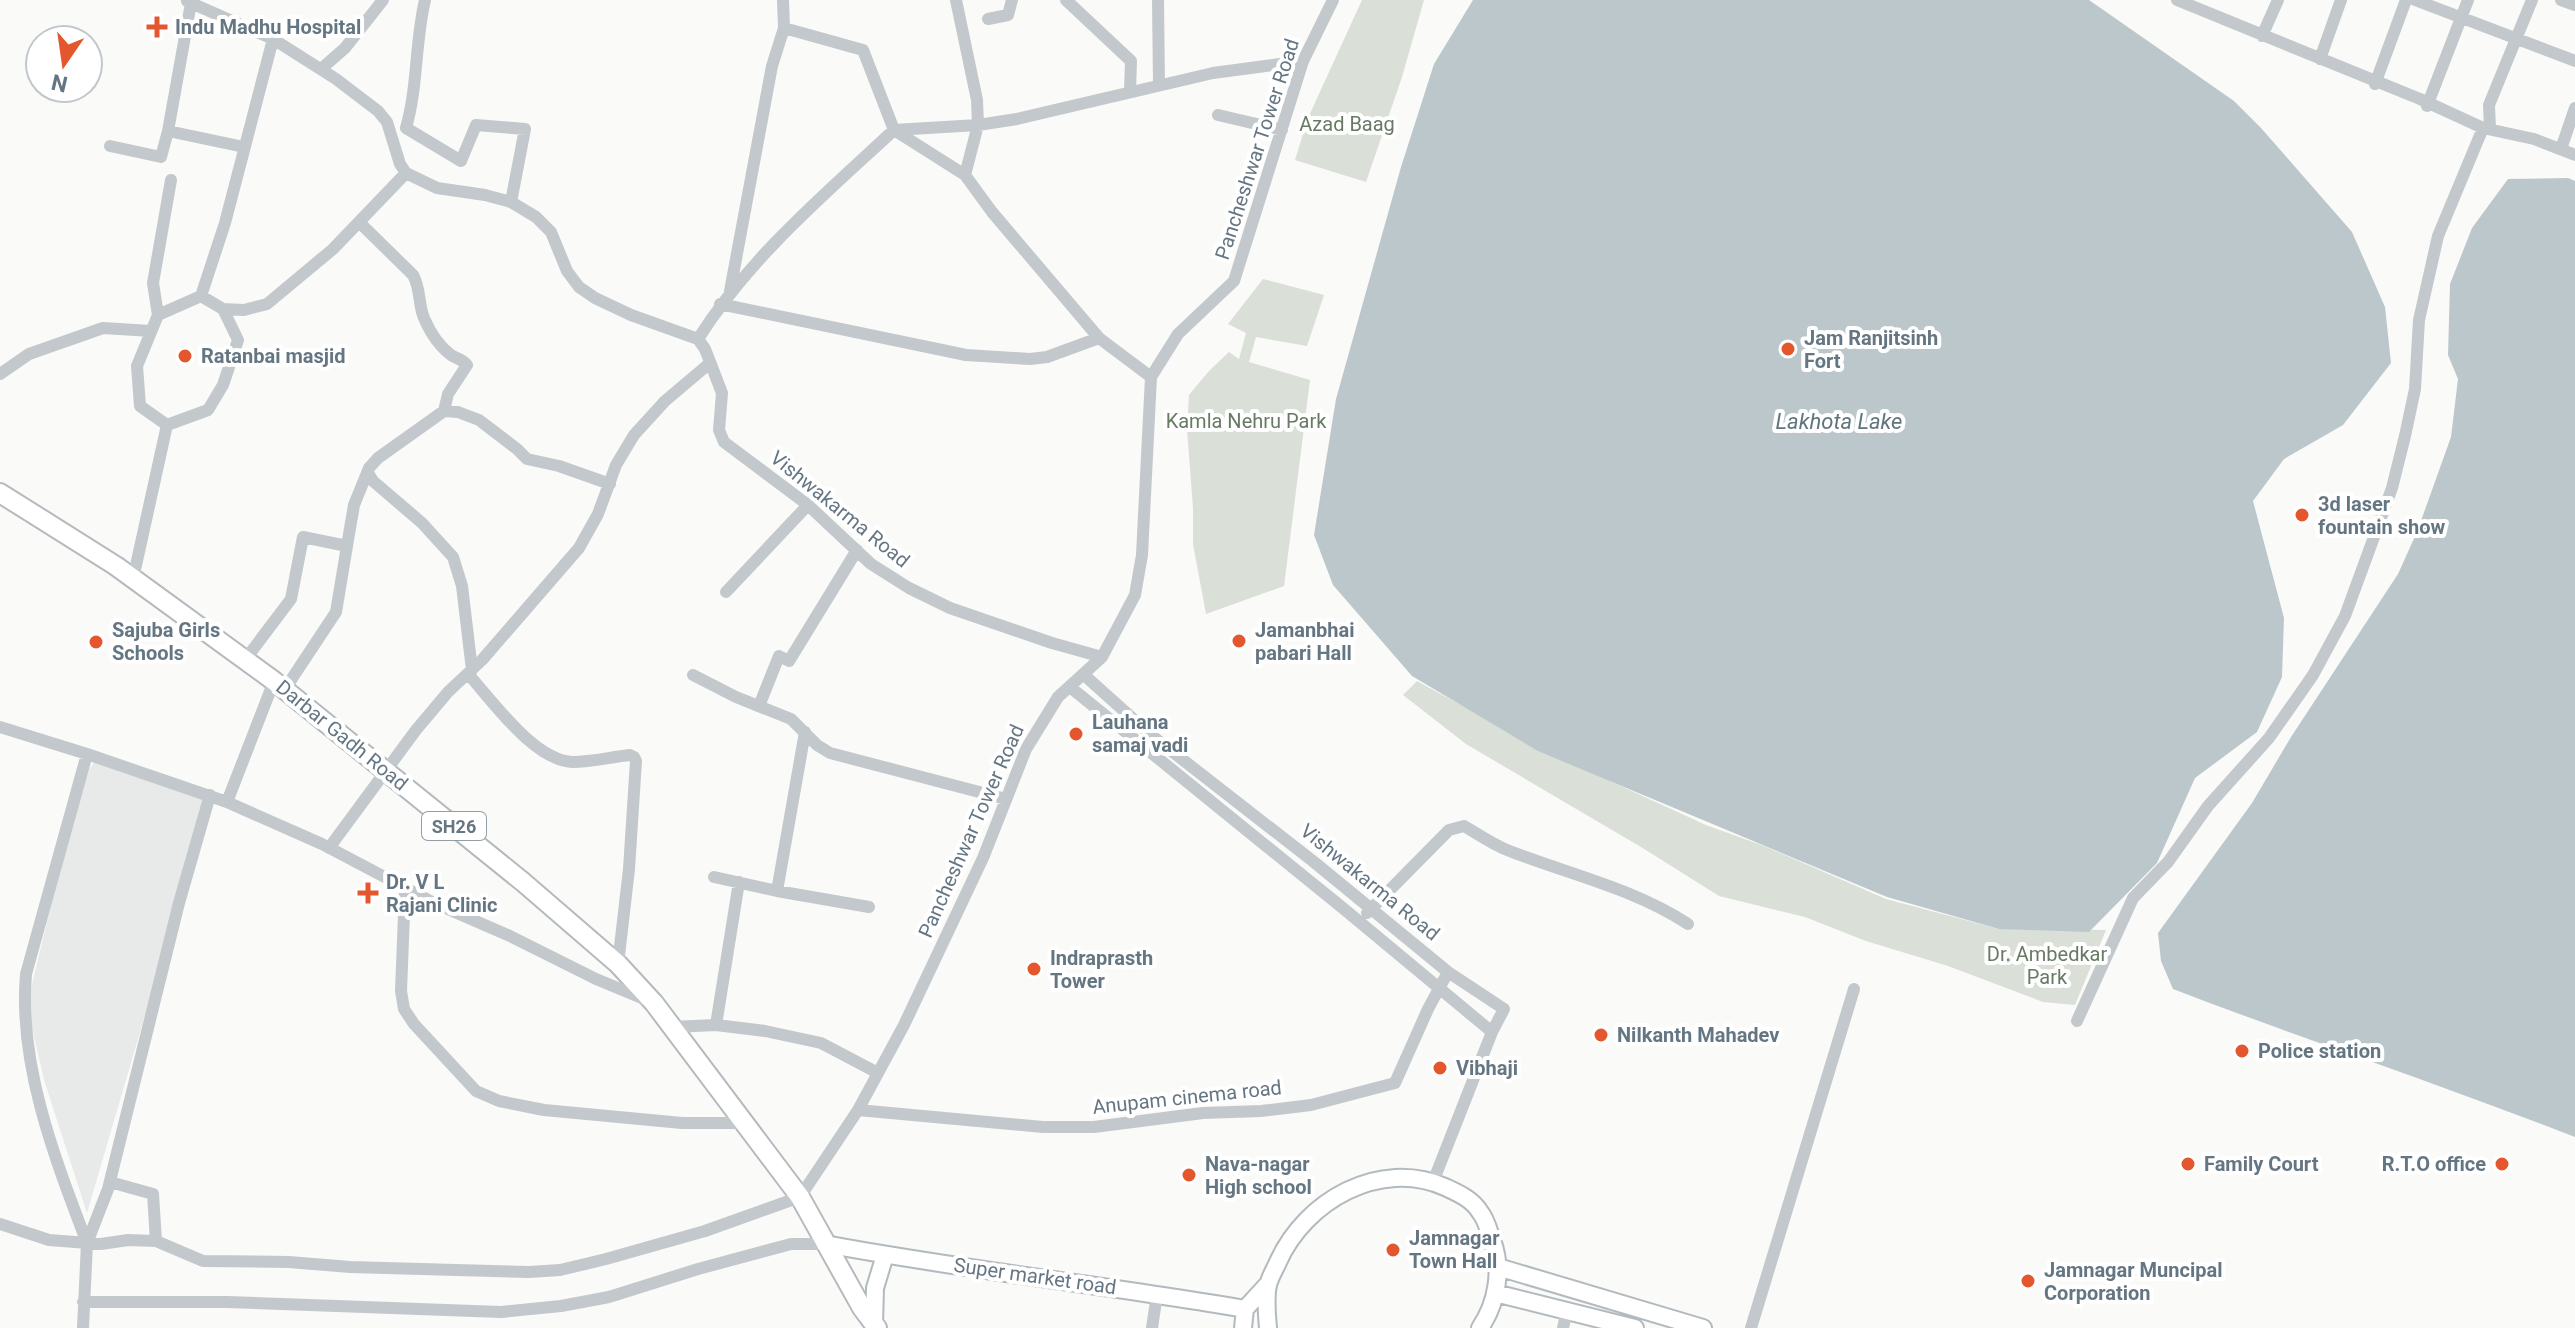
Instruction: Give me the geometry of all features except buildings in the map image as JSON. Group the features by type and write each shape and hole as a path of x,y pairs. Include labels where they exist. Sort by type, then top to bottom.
{"main road":[{"name":"Darbar Gadh Road","path":"0,493 133,579 280,685 523,882 618,964 654,1003 800,1197 825,1244"},
{"path":"1243,1328 1245,1309 1268,1284 1284,1249 1315,1211 1339,1194 1376,1180 1410,1178 1433,1182 1463,1195 1480,1211 1496,1249 1498,1267 1495,1293 1487,1318 1480,1328"},
{"name":"Super market road","path":"825,1244 1245,1309"},
{"name":"SH26","path":"825,1244 875,1326"},
{"path":"875,1326 875,1288 885,1255"},
{"path":"1498,1267 1703,1328"},
{"path":"1268,1284 1268,1328"},
{"path":"1495,1293 1635,1328"}],"street":[{"path":"321,69 345,48 383,0"},
{"path":"425,0 413,104 406,128 461,161 476,125 525,129 511,202"},
{"path":"725,299 772,66 784,28 783,0"},
{"path":"956,0 977,100 978,125 965,175"},
{"path":"988,19 1008,15 1012,0"},
{"path":"1066,0 1131,61 1130,92"},
{"path":"1158,0 1159,85"},
{"name":"Pancheshwar Tower Road","path":"800,1197 858,1110 904,1025 983,858 1026,749 1058,697 1102,657 1135,595 1142,555 1151,377 1178,334 1234,281 1303,61 1333,0"},
{"path":"2177,0 2486,128 2534,139 2575,155"},
{"path":"2212,15 2218,0"},
{"path":"2263,35 2278,0"},
{"path":"2320,59 2341,0"},
{"path":"2376,83 2406,0"},
{"path":"2415,0 2575,61"},
{"path":"2428,104 2468,0"},
{"path":"2077,1021 2133,898 2168,862 2208,806 2269,738 2313,675 2345,616 2392,488 2405,436 2415,389 2419,320 2438,236 2486,128 2489,105 2532,0"},
{"path":"2561,0 2575,5"},
{"path":"110,146 161,157 189,1 273,39 321,69 378,111 387,122 400,164 406,173 437,188 511,202 536,217 551,232 567,271 579,287 631,315 698,339 725,299 778,237 894,130 978,125 1017,119 1213,73 1303,61"},
{"path":"784,28 863,50 894,130 965,175 992,212 1099,338 1151,377"},
{"path":"158,315 201,296 225,223 273,39"},
{"path":"2561,149 2575,108"},
{"path":"1218,115 1282,130"},
{"path":"168,131 244,147"},
{"path":"201,296 223,309 244,310 267,304 333,249 406,173"},
{"path":"167,425 140,406 137,366 158,315 153,283 171,180"},
{"path":"359,222 413,275 419,285 424,318 436,340 467,365 448,394 444,411"},
{"path":"725,299 966,355 1030,359 1047,357 1099,338"},
{"path":"167,425 208,410 223,385 238,340 223,309"},
{"path":"0,374 29,354 103,328 151,331"},
{"name":"Vishwakarma Road","path":"698,339 722,393 720,437 730,448 808,505 871,564 909,588 950,608 1102,657"},
{"path":"329,848 416,730 579,548 598,514 616,465 634,435 665,401 710,363"},
{"path":"227,802 280,685 336,612 354,505 369,468 378,458 437,414 458,412 479,420 527,459 559,466 610,484"},
{"path":"133,579 167,425"},
{"path":"368,473 373,481 431,531 453,557 462,586 470,672 526,738 549,755 571,762 634,757 629,869 618,964"},
{"path":"726,592 808,505"},
{"path":"245,660 291,599 303,537 347,546"},
{"path":"759,706 779,656 789,661 857,550"},
{"name":"Vishwakarma Road","path":"1083,674 1151,735 1448,972 1504,1009 1433,1182"},
{"path":"693,675 791,719 817,745 830,753 1006,799"},
{"name":"Vishwakarma Road","path":"1070,687 1492,1032"},
{"path":"0,727 227,802 329,848 405,889 596,979 654,1003"},
{"path":"777,891 805,732"},
{"path":"87,754 26,974 23,1007 37,1089 62,1178 87,1243"},
{"path":"83,1328 87,1243 110,1182 179,903 210,795"},
{"path":"1359,921 1449,830 1464,826 1504,849 1638,897 1688,924"},
{"path":"714,877 869,907"},
{"path":"716,1025 739,882"},
{"path":"405,889 401,991 404,1009 476,1091 499,1101 544,1110 682,1123 745,1123"},
{"name":"Anupam cinema road","path":"858,1110 1043,1127 1094,1127 1203,1113 1311,1105 1395,1083 1448,972"},
{"path":"1751,1328 1854,989"},
{"path":"672,1027 716,1025 821,1043 878,1073"},
{"path":"110,1182 153,1194 156,1241"},
{"path":"0,1224 49,1240 87,1243 156,1241 203,1261 289,1262 478,1272 560,1270 705,1231 800,1197"},
{"path":"83,1302 227,1302 501,1312 609,1297 791,1244 825,1244"},
{"path":"1152,1328 1157,1294"},
{"path":"1563,1328 1567,1310"}],"shaded area":[{"path":"95,761 210,793 87,1213 44,1080 27,1005 70,827 89,770"}],"green space":[{"name":"Azad Baag","path":"1362,0 1424,0 1402,77 1366,182 1295,160 1308,118"},
{"name":"Kamla Nehru Park","path":"1263,279 1324,295 1307,346 1256,337 1249,362 1310,380 1284,586 1206,614 1193,544 1187,429 1189,395 1229,352 1239,359 1246,333 1228,324"},
{"name":"Dr. Ambedkar Park","path":"1417,681 1551,754 1706,825 1764,846 1886,899 1999,929 2106,930 2075,1005 2043,1002 1805,917 1719,896 1466,744 1403,695"}],"water":[{"name":"Lakhota Lake","path":"1473,0 2089,0 2234,101 2352,232 2385,307 2391,363 2343,425 2284,459 2253,501 2284,618 2282,677 2257,732 2195,778 2157,863 2089,932 1999,929 1887,897 1538,751 1412,676 1333,585 1314,535 1336,399 1401,167 1434,64"},
{"path":"2568,178 2575,181 2575,1137 2173,989 2161,961 2158,933 2252,803 2291,737 2398,574 2417,532 2451,437 2458,379 2448,355 2450,284 2472,228 2508,179"}],"place":[{"name":"Indu Madhu Hospital","path":"157,27"},
{"name":"Jam Ranjitsinh Fort","path":"1788,349"},
{"name":"Ratanbai masjid","path":"185,356"},
{"name":"3d laser fountain show","path":"2302,515"},
{"name":"Jamanbhai pabari Hall","path":"1239,641"},
{"name":"Sajuba Girls Schools","path":"96,642"},
{"name":"Lauhana samaj vadi","path":"1076,734"},
{"name":"Dr. V L Rajani Clinic","path":"368,893"},
{"name":"Indraprasth Tower","path":"1034,969"},
{"name":"Nilkanth Mahadev","path":"1601,1035"},
{"name":"Police station","path":"2242,1051"},
{"name":"Vibhaji","path":"1440,1068"},
{"name":"Family Court","path":"2188,1164"},
{"name":"R.T.O office","path":"2502,1164"},
{"name":"Nava-nagar High school","path":"1189,1175"},
{"name":"Jamnagar Town Hall","path":"1393,1250"},
{"name":"Jamnagar Muncipal Corporation","path":"2028,1281"}]}
